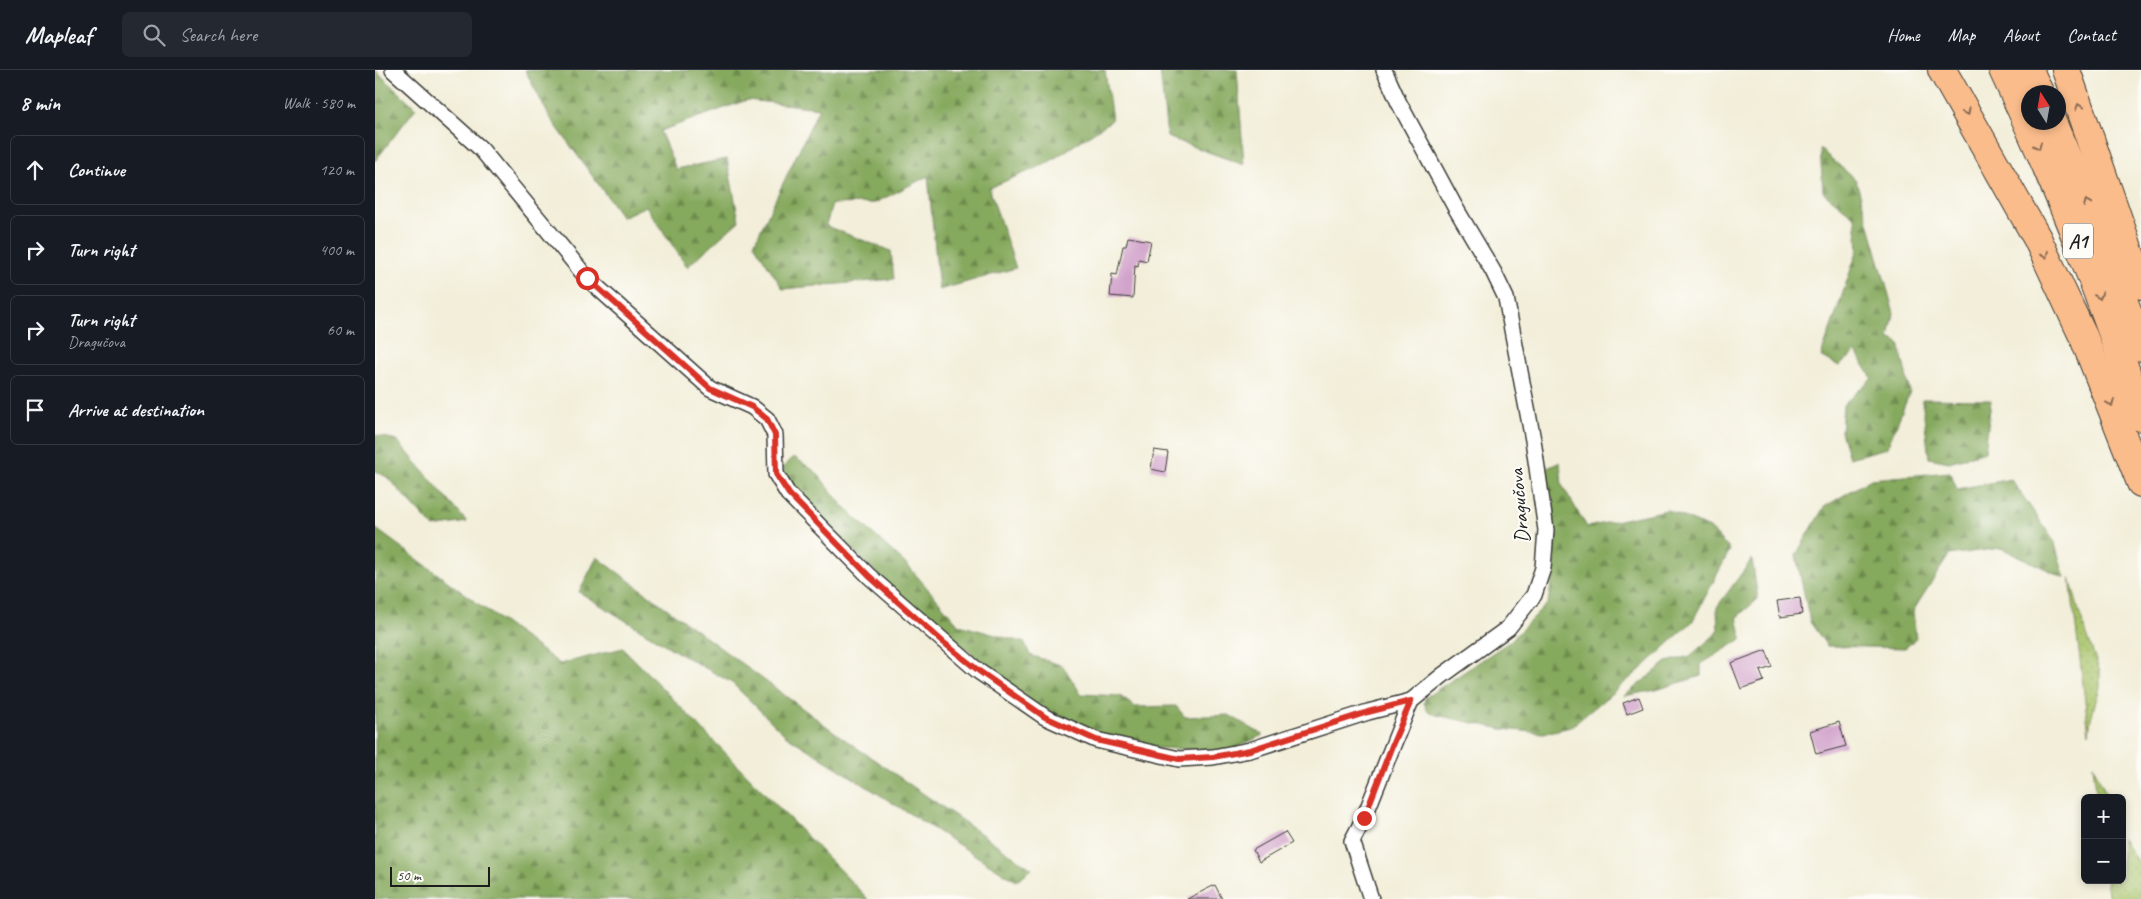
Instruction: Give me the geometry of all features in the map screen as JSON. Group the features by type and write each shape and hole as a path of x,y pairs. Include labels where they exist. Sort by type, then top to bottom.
{"highway":[{"path":"1942,70 2041,247 2084,338 2141,483"},
{"name":"A1","path":"2003,70 2070,220 2141,417"},
{"path":"2029,70 2036,85"},
{"path":"2066,70 2141,285"},
{"name":"A1","path":"2056,130 2087,202 2141,347"}],"street":[{"path":"393,70 481,149 587,278 705,384 752,407 767,419 775,435 776,474 789,494 869,576 979,671 1045,717 1096,740 1179,759 1213,757 1250,750 1368,712 1411,701"},
{"name":"Dragučova","path":"1371,899 1353,841 1411,701 1508,628 1534,595 1543,568 1546,530 1533,440 1506,298 1493,271 1455,207 1403,112 1384,70"}],"green space":[{"path":"375,70 416,108 375,161"},
{"path":"525,70 1105,70 1112,120 1046,164 989,188 1016,268 939,290 928,176 875,203 832,204 826,226 891,251 894,279 783,289 754,244 819,108 747,100 660,131 676,169 727,159 739,221 687,267 646,206 622,217 549,116"},
{"path":"1160,70 1237,70 1244,165 1167,137"},
{"path":"1820,149 1856,180 1894,313 1889,338 1899,343 1910,392 1887,448 1849,458 1841,432 1843,405 1872,378 1856,352 1839,366 1821,356 1858,249 1855,217 1823,192"},
{"path":"1922,399 1991,400 1985,452 1949,462 1929,458"},
{"path":"375,435 397,440 467,522 433,527 387,477 375,471"},
{"path":"794,457 816,472 843,506 910,568 959,625 1025,643 1030,655 1063,666 1081,694 1120,696 1135,707 1176,706 1185,717 1229,715 1263,735 1229,751 1156,748 1096,732 1039,707 907,603 810,508 782,468"},
{"path":"1560,462 1562,485 1587,527 1667,510 1710,528 1730,550 1692,622 1640,670 1571,727 1544,733 1502,729 1436,715 1427,710 1424,703 1425,698 1509,642 1548,603 1555,560 1541,471"},
{"path":"1950,472 1957,489 2011,479 2054,541 2065,578 2001,548 1949,555 1913,611 1916,639 1905,648 1827,646 1810,622 1796,555 1824,507 1871,479"},
{"path":"375,528 560,664 623,648 868,899 375,899"},
{"path":"597,557 840,736 1032,869 1016,881 785,735 732,683 579,592"},
{"path":"1752,559 1758,599 1737,617 1742,639 1701,664 1701,676 1656,690 1624,696 1667,662 1690,656 1718,632 1717,607"},
{"path":"2070,578 2080,615 2100,672 2100,687 2091,718 2089,734"},
{"path":"2093,765 2106,794 2097,794"},
{"path":"2126,844 2141,867 2141,899 2109,899 2107,884 2126,884"}],"building":[{"path":"1128,237 1151,241 1147,261 1139,259 1138,266 1135,265 1133,298 1110,296 1112,274 1117,275 1123,246 1126,246"},
{"path":"1154,450 1168,452 1165,472 1151,469"},
{"path":"1800,598 1802,614 1780,617 1777,601"},
{"path":"1766,650 1772,667 1760,671 1764,681 1741,689 1731,663"},
{"path":"1639,697 1643,708 1627,714 1623,703"},
{"path":"1839,722 1846,746 1816,754 1810,731"},
{"path":"1285,832 1292,843 1259,862 1253,850"},
{"path":"1215,885 1222,899 1187,899"}],"route":[{"path":"587,278 693,375 710,388 752,407 767,419 775,435 777,449 776,474 789,494 812,519 869,576 943,642 979,671 1045,717 1096,740 1179,759 1213,757 1250,750 1368,712 1411,701 1364,818"}]}
